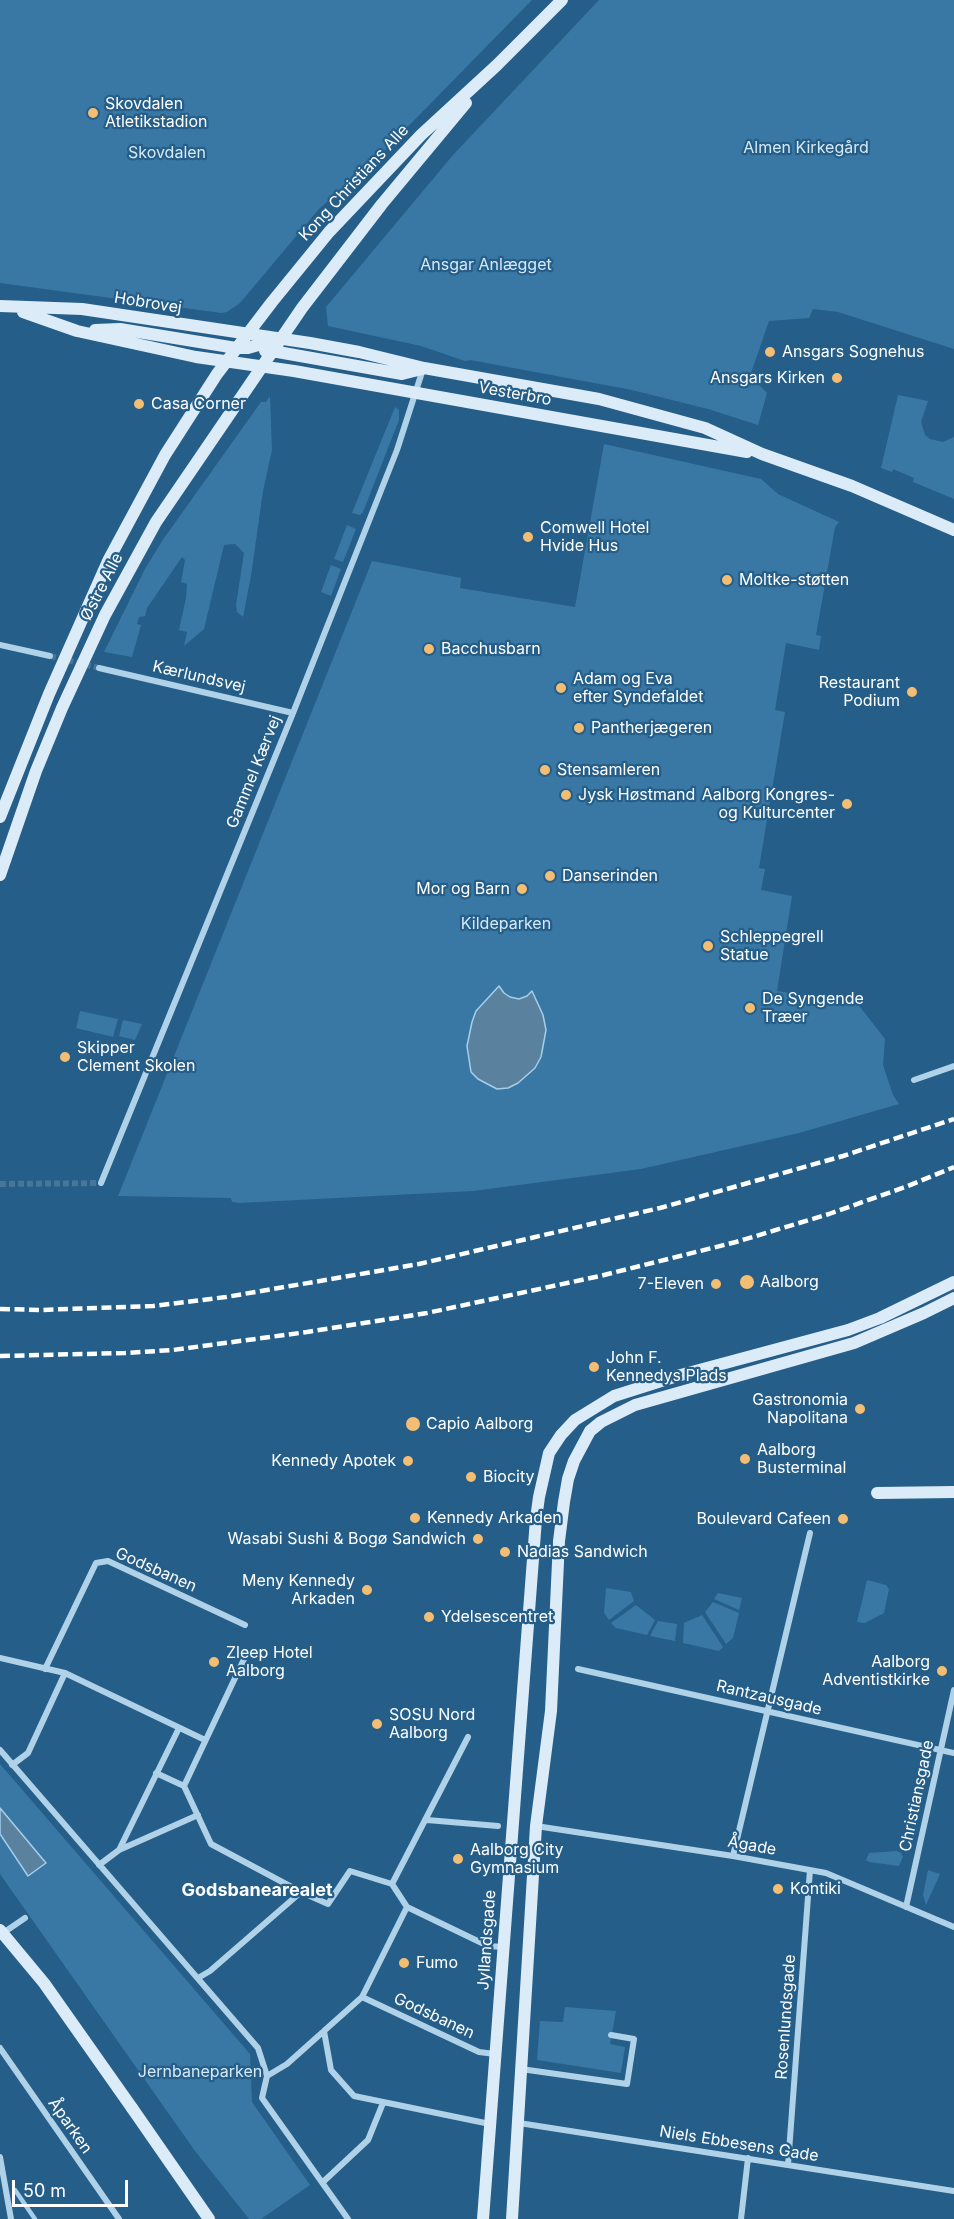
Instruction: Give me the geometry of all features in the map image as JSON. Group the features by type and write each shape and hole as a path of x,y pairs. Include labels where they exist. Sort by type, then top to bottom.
{"main road":[{"name":"Kong Christians Alle","path":"246,333 329,232 367,191 421,135 497,65 562,0"},
{"name":"Kong Christians Alle","path":"280,339 382,204 497,65"},
{"name":"Hobrovej","path":"5,307 82,309 280,339"},
{"name":"Hobrovej","path":"5,307 77,331 181,354 261,366"},
{"path":"77,331 120,329 236,348 248,348 280,339"},
{"name":"Østre Alle","path":"0,817 49,694 110,559 165,455 246,333"},
{"name":"Østre Alle","path":"0,875 36,771 105,615 156,522 280,339"},
{"name":"Vesterbro","path":"280,339 359,351 424,368 599,399 705,428 762,454 852,486 954,530"},
{"path":"226,361 243,355 272,351 402,374 424,368"},
{"name":"Vesterbro","path":"261,366 762,454"},
{"path":"575,1420 614,1396 677,1376 804,1343 873,1320 954,1282"},
{"path":"512,2219 536,1826 551,1711 561,1523 568,1479 574,1461 590,1431 601,1422 635,1405 820,1353 880,1333 954,1298"},
{"name":"Jyllandsgade","path":"483,2219 536,1519 549,1453 575,1420"},
{"path":"877,1493 954,1492"},
{"path":"0,1930 44,1983 209,2219"},
{"path":"196,2198 218,2219"}],"street":[{"name":"Gammel Kærvej","path":"101,1183 293,713 397,450 424,368"},
{"path":"0,645 50,656"},
{"name":"Kærlundsvej","path":"99,668 293,713"},
{"path":"914,1080 954,1066"},
{"path":"575,1420 590,1431"},
{"path":"733,1856 810,1533"},
{"name":"Godsbanen","path":"45,1669 96,1563 108,1561 245,1625"},
{"path":"184,1786 245,1657"},
{"path":"0,1658 65,1673 205,1740"},
{"name":"Rantzausgade","path":"578,1669 954,1753"},
{"path":"12,1765 28,1753 65,1673"},
{"name":"Christiansgade","path":"906,1907 954,1690"},
{"path":"119,1850 179,1728"},
{"path":"392,1884 468,1737"},
{"path":"0,1750 258,2048 267,2076 262,2098 348,2219"},
{"path":"156,1773 184,1786 211,1844 301,1892 328,1904 350,1870 392,1884 407,1907 488,1946 503,1947"},
{"path":"99,1865 119,1850 198,1815"},
{"path":"427,1820 498,1826"},
{"name":"Ågade","path":"536,1826 733,1856 826,1873 954,1927"},
{"name":"Rosenlundsgade","path":"788,2165 810,1870"},
{"path":"198,1978 210,1971 301,1892"},
{"path":"267,2076 287,2064 362,1997 407,1907"},
{"path":"0,1935 25,1918"},
{"name":"Godsbanen","path":"362,1997 479,2052 495,2055"},
{"path":"324,2031 331,2070 354,2096 490,2124"},
{"path":"520,2068 627,2084 634,2039 611,2036"},
{"name":"Åparken","path":"0,2048 119,2219"},
{"path":"323,2182 368,2140 383,2103"},
{"name":"Niels Ebbesens Gade","path":"519,2123 954,2192"},
{"path":"0,2157 11,2219"},
{"path":"741,2219 748,2158"}],"green space":[{"name":"Skovdalen","path":"0,0 532,0 387,148 319,209 240,303 227,312 221,313 0,283"},
{"path":"599,0 954,0 954,349 838,312 813,309 809,318 769,321 750,376 767,393 758,425 708,409 632,390 470,360 465,361 421,346 328,326 326,307 453,155"},
{"path":"898,395 928,401 921,422 925,435 930,439 943,442 954,437 954,499 913,482 914,478 893,469 892,472 881,468"},
{"path":"270,396 272,450 263,491 243,617 237,612 236,605 244,553 235,544 224,545 204,629 184,646 187,632 179,630 187,584 181,582 185,560 182,557 147,608 145,616 139,617 137,624 141,625 132,657 104,652 145,569 162,541 261,402 266,402"},
{"path":"395,407 399,410 399,420 363,512 360,515 352,513"},
{"name":"Kildeparken","path":"604,444 761,479 778,494 839,522 835,527 816,635 821,636 819,650 786,643 775,710 785,712 759,868 765,869 761,890 792,896 777,991 857,1003 885,1039 883,1065 893,1095 899,1104 799,1133 641,1169 473,1191 239,1203 232,1202 231,1198 118,1196 372,561 461,578 460,588 575,607"},
{"path":"347,525 356,529 343,562 334,559"},
{"path":"331,565 341,569 331,596 321,592"},
{"path":"80,1011 118,1019 113,1037 76,1028"},
{"path":"123,1020 142,1024 135,1040 119,1036"},
{"path":"867,1580 886,1585 889,1589 884,1613 865,1623 857,1622"},
{"path":"606,1588 631,1592 634,1601 609,1620 604,1613"},
{"path":"718,1593 742,1598 739,1610 714,1599"},
{"path":"713,1602 739,1613 733,1638 726,1644 705,1612"},
{"path":"636,1605 655,1620 647,1635 616,1628 611,1623"},
{"path":"702,1615 723,1647 719,1651 683,1643 684,1623"},
{"path":"658,1621 677,1624 675,1641 650,1636"},
{"name":"Jernbaneparken","path":"0,1764 250,2054 252,2102 310,2185 261,2219 249,2219 195,2151 0,1874"},
{"path":"897,1851 903,1857 899,1866 866,1860 869,1853"},
{"path":"928,1870 940,1874 926,1905 923,1895"},
{"path":"565,2007 616,2011 610,2044 625,2047 621,2073 537,2060 540,2021 563,2022"}],"shaded area":[{"path":"499,986 510,997 519,999 532,991 543,1015 546,1030 541,1057 535,1068 518,1083 508,1088 497,1089 478,1079 471,1072 467,1046 476,1011"},
{"path":"0,1808 46,1863 28,1876 0,1834"}],"waterway":[{"path":"15,2190 35,2219"}],"tunnel":[{"path":"50,656 99,668"},
{"path":"0,1184 101,1183"}],"railway":[{"path":"0,1309 153,1306 226,1297 419,1264 660,1208 843,1156 954,1119"},
{"path":"0,1356 173,1350 427,1313 600,1276 736,1242 829,1214 954,1167"}],"place":[{"name":"Skovdalen Atletikstadion","path":"93,113"},
{"name":"Ansgars Sognehus","path":"770,352"},
{"name":"Ansgars Kirken","path":"837,378"},
{"name":"Casa Corner","path":"139,404"},
{"name":"Comwell Hotel Hvide Hus","path":"528,537"},
{"name":"Moltke-støtten","path":"727,580"},
{"name":"Bacchusbarn","path":"429,649"},
{"name":"Adam og Eva efter Syndefaldet","path":"561,688"},
{"name":"Restaurant Podium","path":"912,692"},
{"name":"Pantherjægeren","path":"579,728"},
{"name":"Stensamleren","path":"545,770"},
{"name":"Jysk Høstmand","path":"566,795"},
{"name":"Aalborg Kongres- og Kulturcenter","path":"847,804"},
{"name":"Danserinden","path":"550,876"},
{"name":"Mor og Barn","path":"522,889"},
{"name":"Schleppegrell Statue","path":"708,946"},
{"name":"De Syngende Træer","path":"750,1008"},
{"name":"Skipper Clement Skolen","path":"65,1057"},
{"name":"Aalborg","path":"747,1282"},
{"name":"7-Eleven","path":"716,1284"},
{"name":"John F. Kennedys Plads","path":"594,1367"},
{"name":"Gastronomia Napolitana","path":"860,1409"},
{"name":"Capio Aalborg","path":"413,1424"},
{"name":"Aalborg Busterminal","path":"745,1459"},
{"name":"Kennedy Apotek","path":"408,1461"},
{"name":"Biocity","path":"471,1477"},
{"name":"Kennedy Arkaden","path":"415,1518"},
{"name":"Boulevard Cafeen","path":"843,1519"},
{"name":"Wasabi Sushi & Bogø Sandwich","path":"478,1539"},
{"name":"Nadias Sandwich","path":"505,1552"},
{"name":"Meny Kennedy Arkaden","path":"367,1590"},
{"name":"Ydelsescentret","path":"429,1617"},
{"name":"Zleep Hotel Aalborg","path":"214,1662"},
{"name":"Aalborg Adventistkirke","path":"942,1671"},
{"name":"SOSU Nord Aalborg","path":"377,1724"},
{"name":"Aalborg City Gymnasium","path":"458,1859"},
{"name":"Kontiki","path":"778,1889"},
{"name":"Fumo","path":"404,1963"}],"district":[{"name":"Godsbanearealet","path":"257,1891"}],"park label":[{"name":"Almen Kirkegård","path":"806,148"},
{"name":"Ansgar Anlægget","path":"486,265"}]}
